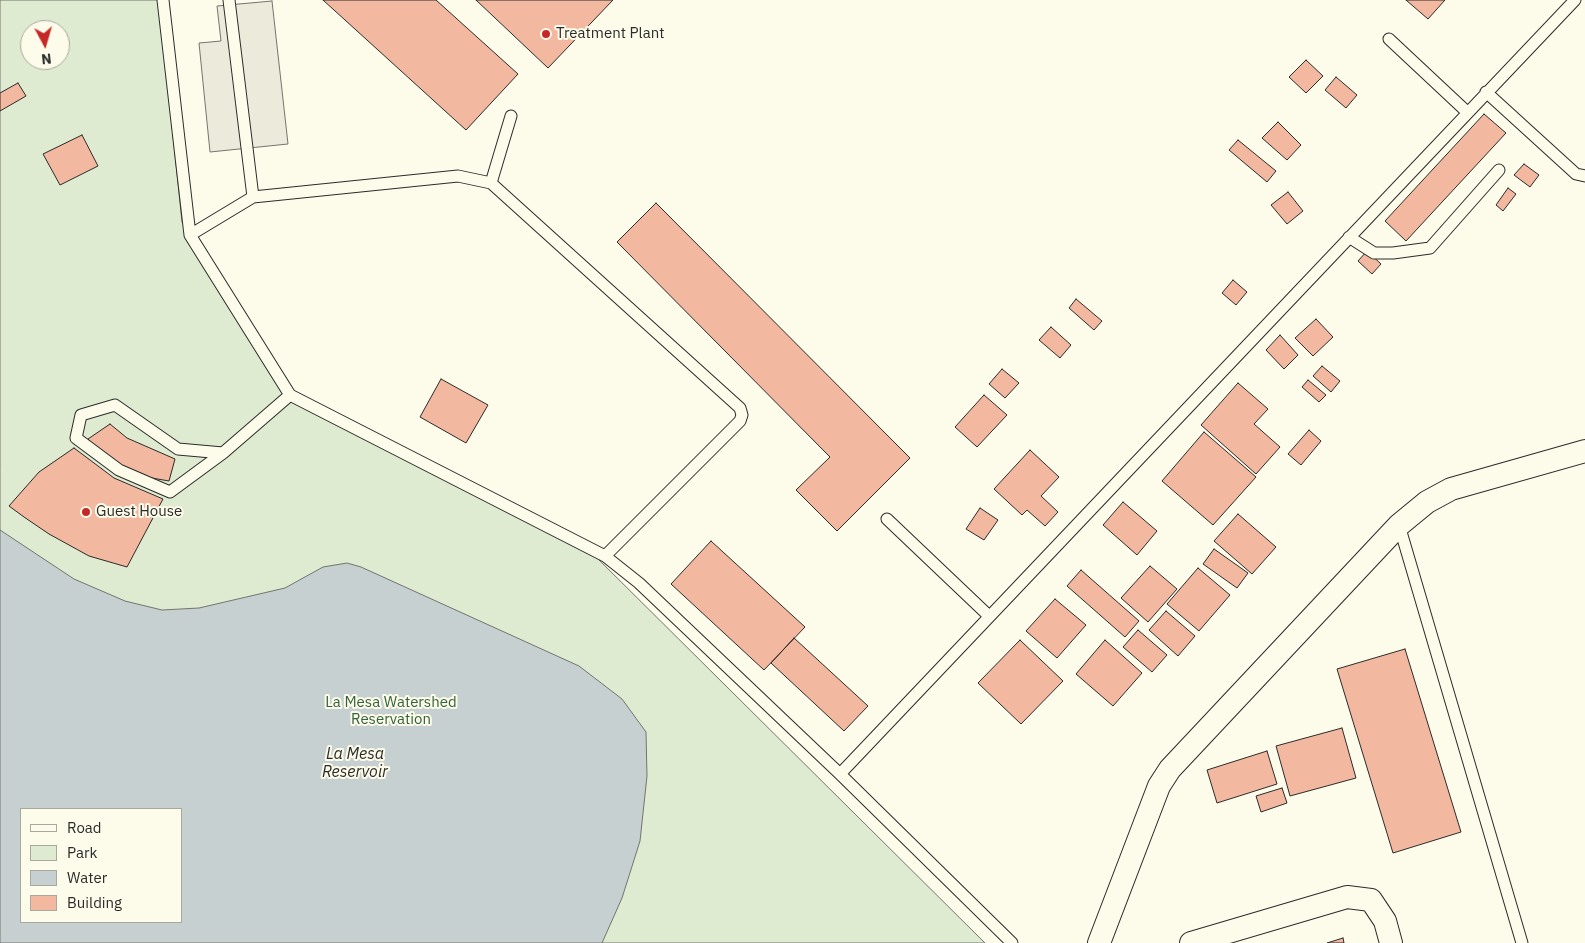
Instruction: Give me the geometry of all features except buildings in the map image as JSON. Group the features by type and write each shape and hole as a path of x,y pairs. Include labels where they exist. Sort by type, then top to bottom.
{"street":[{"path":"1099,943 1159,786 1170,769 1399,525 1427,502 1451,489 1585,451"},
{"path":"1191,943 1347,897 1370,900 1385,921 1391,943"}],"lane":[{"path":"163,0 190,235 290,394 605,556 639,583 840,774 1012,943"},
{"path":"229,0 253,197"},
{"path":"840,774 1575,0"},
{"path":"1389,39 1467,112"},
{"path":"1486,92 1576,174 1585,176"},
{"path":"491,183 511,116"},
{"path":"1349,237 1374,253 1393,253 1430,248 1499,170"},
{"path":"190,235 253,197 458,176 491,183 740,408 742,415 740,422 605,556"},
{"path":"223,453 178,448 115,405 81,415 76,438 119,470 170,492 223,453 290,394"},
{"path":"887,519 989,616"},
{"path":"1399,525 1522,943"}],"green space":[{"name":"La Mesa Watershed Reservation","path":"0,0 159,0 182,222 285,398 593,554 985,943 0,943"}],"shaded area":[{"path":"272,1 288,144 210,152 199,43 221,41 217,6"}],"water":[{"name":"La Mesa Reservoir","path":"0,530 74,579 125,601 162,610 199,608 285,588 323,567 347,563 361,567 579,666 622,699 646,732 647,776 640,841 622,898 602,943 0,943"}],"place":[{"name":"Treatment Plant","path":"546,34"},
{"name":"Guest House","path":"86,512"}]}
